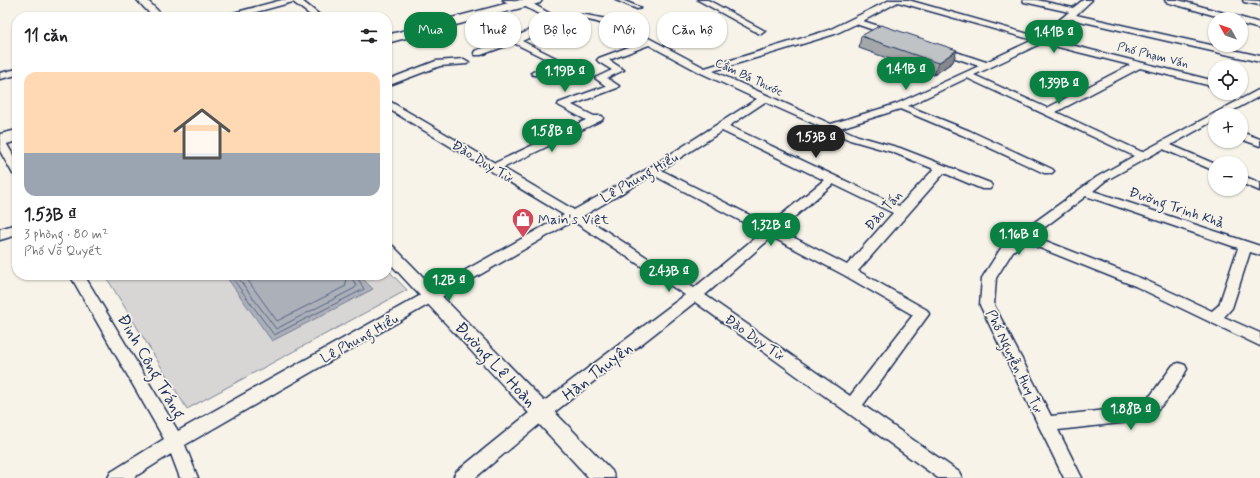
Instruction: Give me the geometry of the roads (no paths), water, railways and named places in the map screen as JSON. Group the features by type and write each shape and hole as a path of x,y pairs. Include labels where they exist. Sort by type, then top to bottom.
{"highway":[{"path":"392,38 521,2"},
{"path":"0,140 12,136"}],"street":[{"path":"142,0 154,12"},
{"path":"248,12 291,0"},
{"path":"296,0 312,12"},
{"path":"702,0 761,31"},
{"path":"704,71 832,32 901,0"},
{"name":"Phố Phạm Vấn","path":"901,0 1041,40 1208,82"},
{"path":"1028,0 1072,13 1260,59"},
{"path":"830,128 900,106 1041,40 1088,0"},
{"path":"1169,0 1211,12"},
{"path":"1247,0 1260,3"},
{"path":"521,2 540,12"},
{"path":"856,21 899,36"},
{"path":"1248,22 1260,26"},
{"name":"Cầm Bá Thước","path":"649,42 704,71 830,128 854,138 896,150 986,186"},
{"path":"521,43 570,66"},
{"path":"928,46 986,65"},
{"path":"478,53 492,48"},
{"path":"494,168 596,119 563,105 614,86 600,78 619,70 602,60 633,48"},
{"path":"392,81 438,63 464,62"},
{"path":"536,73 559,62"},
{"path":"1048,112 1138,65"},
{"path":"0,76 12,73"},
{"path":"967,75 1142,156"},
{"path":"1248,91 1258,93"},
{"name":"Phố Nguyễn Huy Tự","path":"1232,108 1258,93"},
{"name":"Lê Phụng Hiểu","path":"117,478 175,442 654,170 764,99"},
{"path":"900,106 966,133 1048,171"},
{"name":"Đào Duy Từ","path":"392,107 573,215 695,295 953,478"},
{"name":"Phố Nguyễn Huy Tự","path":"1073,478 987,305 990,278 1008,248 1101,179 1208,122"},
{"path":"722,127 901,212"},
{"path":"1248,138 1260,143"},
{"path":"0,140 12,163"},
{"path":"1163,145 1208,165"},
{"name":"Đào Tấn","path":"849,272 901,212 942,169"},
{"path":"654,170 849,272 922,314 852,406"},
{"name":"Hàn Thuyên","path":"462,478 541,413 695,295 832,179"},
{"path":"1248,182 1260,187"},
{"name":"Đường Trịnh Khả","path":"1085,192 1260,251"},
{"path":"0,236 12,231"},
{"path":"1024,237 1140,283 1260,340"},
{"path":"1213,318 1226,308 1245,246"},
{"name":"Đường Lê Hoàn","path":"392,255 433,296 541,413 604,478"},
{"name":"Đinh Công Tráng","path":"80,280 175,442 189,478"},
{"path":"1046,424 1138,414 1147,410 1156,403 1179,369"}],"lane":[{"path":"618,0 640,8"}],"water":[{"path":"229,280 364,280 373,289 272,341"}],"place":[{"name":"Main's Việt","path":"523,238"}]}
